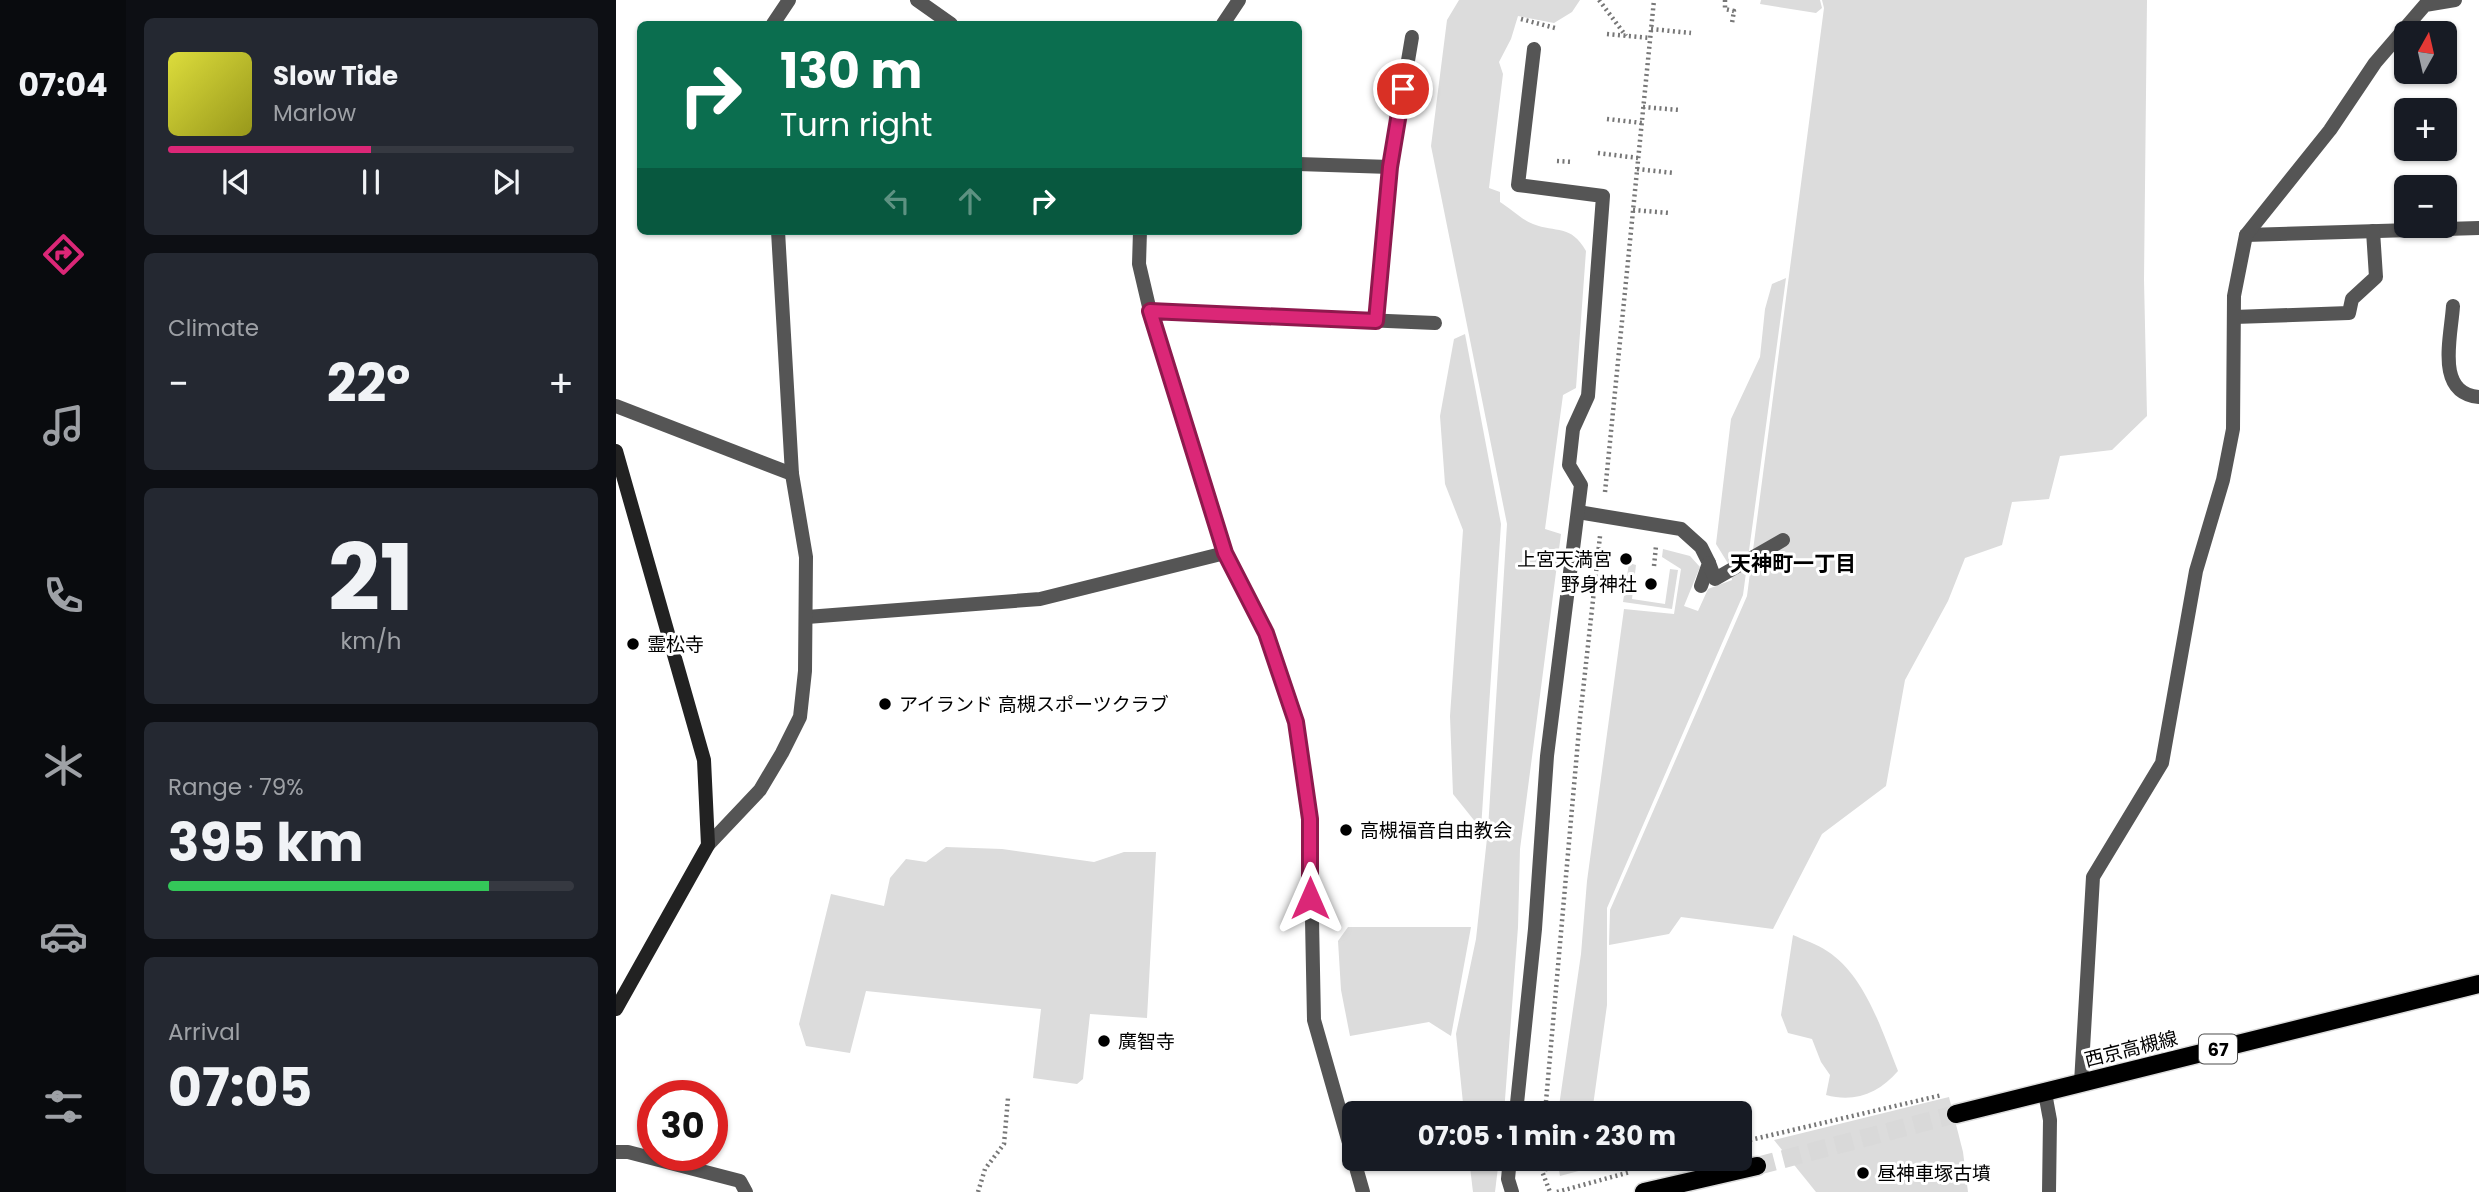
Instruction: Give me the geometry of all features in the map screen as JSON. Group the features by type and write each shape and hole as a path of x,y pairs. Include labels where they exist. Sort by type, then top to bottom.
{"main road":[{"name":"西京高槻線","path":"1956,1114 2479,984"},
{"path":"1644,1192 1757,1166"}],"street":[{"path":"775,21 789,0"},
{"path":"917,0 947,21"},
{"path":"1225,21 1238,0"},
{"path":"2081,1083 2093,877 2162,763 2196,571 2223,480 2233,429 2234,296 2246,235 2330,130 2375,63 2425,5 2455,0"},
{"path":"1376,321 1390,167 1412,37"},
{"path":"1517,1101 1535,929 1547,756 1581,485 1569,465 1573,429 1588,396 1603,196 1518,185 1534,49"},
{"path":"1302,164 1390,167"},
{"path":"2246,235 2479,228"},
{"path":"2234,317 2349,313 2352,299 2375,277 2374,231"},
{"path":"616,1009 708,845 760,790 800,717 805,671 806,557 792,474 778,235"},
{"path":"1140,235 1139,264 1150,311 1225,553 1266,633 1296,722 1310,819 1314,1020 1363,1192"},
{"path":"2453,306 2449,373 2454,386 2466,396 2479,397"},
{"path":"1150,311 1435,323"},
{"path":"616,407 792,474"},
{"path":"616,451 704,760 708,845"},
{"path":"1578,512 1681,529 1701,547 1715,579 1783,540"},
{"path":"807,617 1040,599 1225,553"},
{"path":"1701,586 1709,563"},
{"path":"2045,1093 2050,1120 2049,1192"},
{"path":"616,1152 628,1152 740,1181 746,1192"},
{"path":"1509,1171 1512,1192"}],"path":[{"path":"1599,0 1626,36"},
{"path":"1546,1101 1580,718 1654,0"},
{"path":"1725,0 1726,9 1734,11 1732,23"},
{"path":"1521,19 1555,28"},
{"path":"1651,29 1691,33"},
{"path":"1607,34 1650,38"},
{"path":"1643,107 1680,110"},
{"path":"1607,119 1642,123"},
{"path":"1598,153 1639,158"},
{"path":"1557,161 1573,162"},
{"path":"1637,169 1674,173"},
{"path":"1633,210 1670,214"},
{"path":"1654,566 1656,546"},
{"path":"1752,1140 1954,1092"},
{"path":"978,1192 985,1170 1004,1144 1008,1098"},
{"path":"1544,1172 1550,1192"},
{"path":"1557,1192 1632,1172"}],"shaded area":[{"path":"1459,0 1580,0 1572,12 1554,23 1518,16 1511,39 1499,62 1503,74 1489,188 1500,192 1500,202 1525,220 1541,227 1569,233 1586,251 1576,388 1563,395 1545,529 1561,534 1520,849 1518,927 1505,1101 1463,1101 1456,1034 1476,939 1488,829 1507,524 1431,146 1447,20"},
{"path":"1761,0 1820,0 1822,8 1816,13 1760,4"},
{"path":"1822,0 2147,0 2144,280 2147,416 2112,450 2060,456 2049,499 2012,502 2002,545 1965,558 1948,601 1905,680 1886,786 1822,834 1773,929 1681,917 1669,934 1609,945 1610,910 1747,596 1824,8"},
{"path":"1786,278 1743,595 1607,908 1607,1005 1594,1101 1560,1101 1624,609 1674,614 1681,569 1662,557 1663,549 1690,556 1700,567 1684,606 1698,611 1708,589 1732,580 1729,565 1716,544 1731,419 1760,357 1765,309 1772,284"},
{"path":"1465,334 1501,524 1481,829 1453,794 1450,716 1463,530 1445,484 1440,416 1454,339"},
{"path":"1629,563 1636,565 1632,599 1665,604 1670,569 1678,570 1672,609 1623,602"},
{"path":"946,847 1002,849 1094,862 1124,852 1156,852 1147,1018 1090,1014 1083,1079 1077,1084 1033,1078 1041,1009 866,991 850,1053 806,1046 799,1024 831,894 884,906 890,878 906,859 926,862"},
{"path":"1348,927 1471,927 1451,1036 1429,1022 1350,1036 1341,990 1338,941"},
{"path":"1793,935 1823,949 1840,961 1852,974 1871,1005 1898,1071 1875,1090 1857,1097 1826,1095 1830,1075 1821,1062 1812,1039 1788,1033 1781,1015"},
{"path":"1949,1097 1963,1152 1968,1192 1816,1192 1774,1140"},
{"path":"1470,1171 1498,1171 1495,1192 1473,1192"},
{"path":"1559,1171 1579,1171 1560,1176"}],"tunnel":[{"path":"1757,1166 1956,1114"}],"place":[{"name":"上宮天満宮","path":"1626,559"},
{"name":"野身神社","path":"1651,584"},
{"name":"霊松寺","path":"633,644"},
{"name":"アイランド 高槻スポーツクラブ","path":"885,704"},
{"name":"高槻福音自由教会","path":"1346,830"},
{"name":"廣智寺","path":"1104,1041"},
{"name":"昼神車塚古墳","path":"1863,1173"}],"district":[{"name":"天神町一丁目","path":"1793,563"}],"route":[{"path":"1310,898 1310,819 1296,722 1266,633 1225,553 1150,311 1376,321 1390,167 1403,89"}]}
